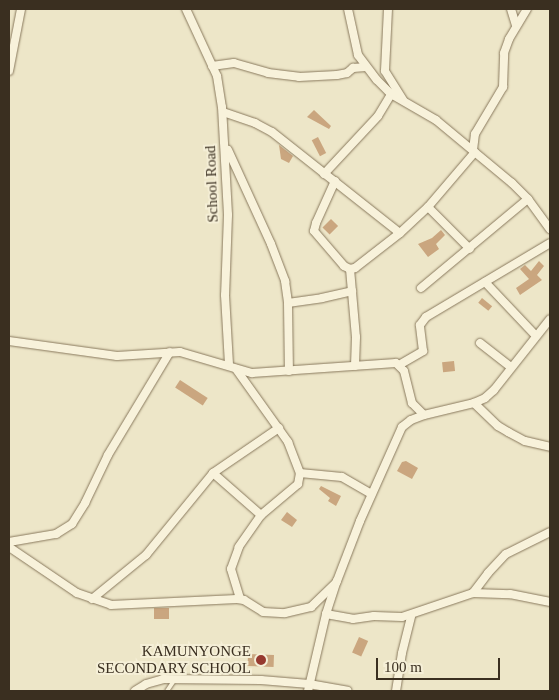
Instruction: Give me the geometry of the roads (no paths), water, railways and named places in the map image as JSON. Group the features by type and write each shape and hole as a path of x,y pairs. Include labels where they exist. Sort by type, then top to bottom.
{"street":[{"path":"9,71 21,9"},
{"name":"School Road","path":"186,9 217,76 222,112 228,215 225,296 229,364"},
{"path":"348,9 353,40 358,55 366,67 391,94 436,120 474,151 528,199 550,229"},
{"path":"388,9 385,71 406,104"},
{"path":"511,9 516,25"},
{"path":"350,269 362,265 428,207 474,151 475,134 503,87 504,52 516,25 527,9"},
{"path":"212,66 234,62 268,73 299,77 338,75 347,73 353,68 366,67"},
{"path":"324,174 378,116 391,94"},
{"path":"222,112 256,123 272,132 400,233"},
{"path":"225,142 271,244 285,281 288,303 289,371"},
{"path":"334,181 314,231 330,252 350,269 356,337 355,366"},
{"path":"421,288 528,199"},
{"path":"428,207 470,249"},
{"path":"399,365 423,351 420,325 426,317 550,244"},
{"path":"485,282 536,336"},
{"path":"288,303 352,291"},
{"path":"308,688 326,614 337,581 372,494 402,427 424,414 474,403 494,390 550,319"},
{"path":"9,341 117,356 170,352 198,356 229,364 236,369 279,428 294,456 300,473 298,484 292,491 261,515 233,559 231,568 240,599"},
{"path":"480,343 511,367"},
{"path":"9,542 56,534 72,524 85,503 112,448 170,352"},
{"path":"236,369 252,372 289,371 390,362 399,365 404,371 412,403 424,414"},
{"path":"474,403 498,426 508,432 525,441 550,447"},
{"path":"92,600 146,555 213,473 279,428"},
{"path":"213,473 261,515"},
{"path":"300,473 342,477 372,494"},
{"path":"473,593 506,554 550,532"},
{"path":"9,546 77,593 92,600 111,605 240,599 263,612 285,612 311,607 337,581"},
{"path":"326,614 360,619 374,616 411,616 452,599 473,593 510,594 550,602"},
{"path":"396,691 402,653 411,616"},
{"path":"135,691 154,680 175,679 347,691"}],"lane":[{"path":"167,691 175,679"}],"place":[{"name":"KAMUNYONGE SECONDARY SCHOOL","path":"261,660"}]}
